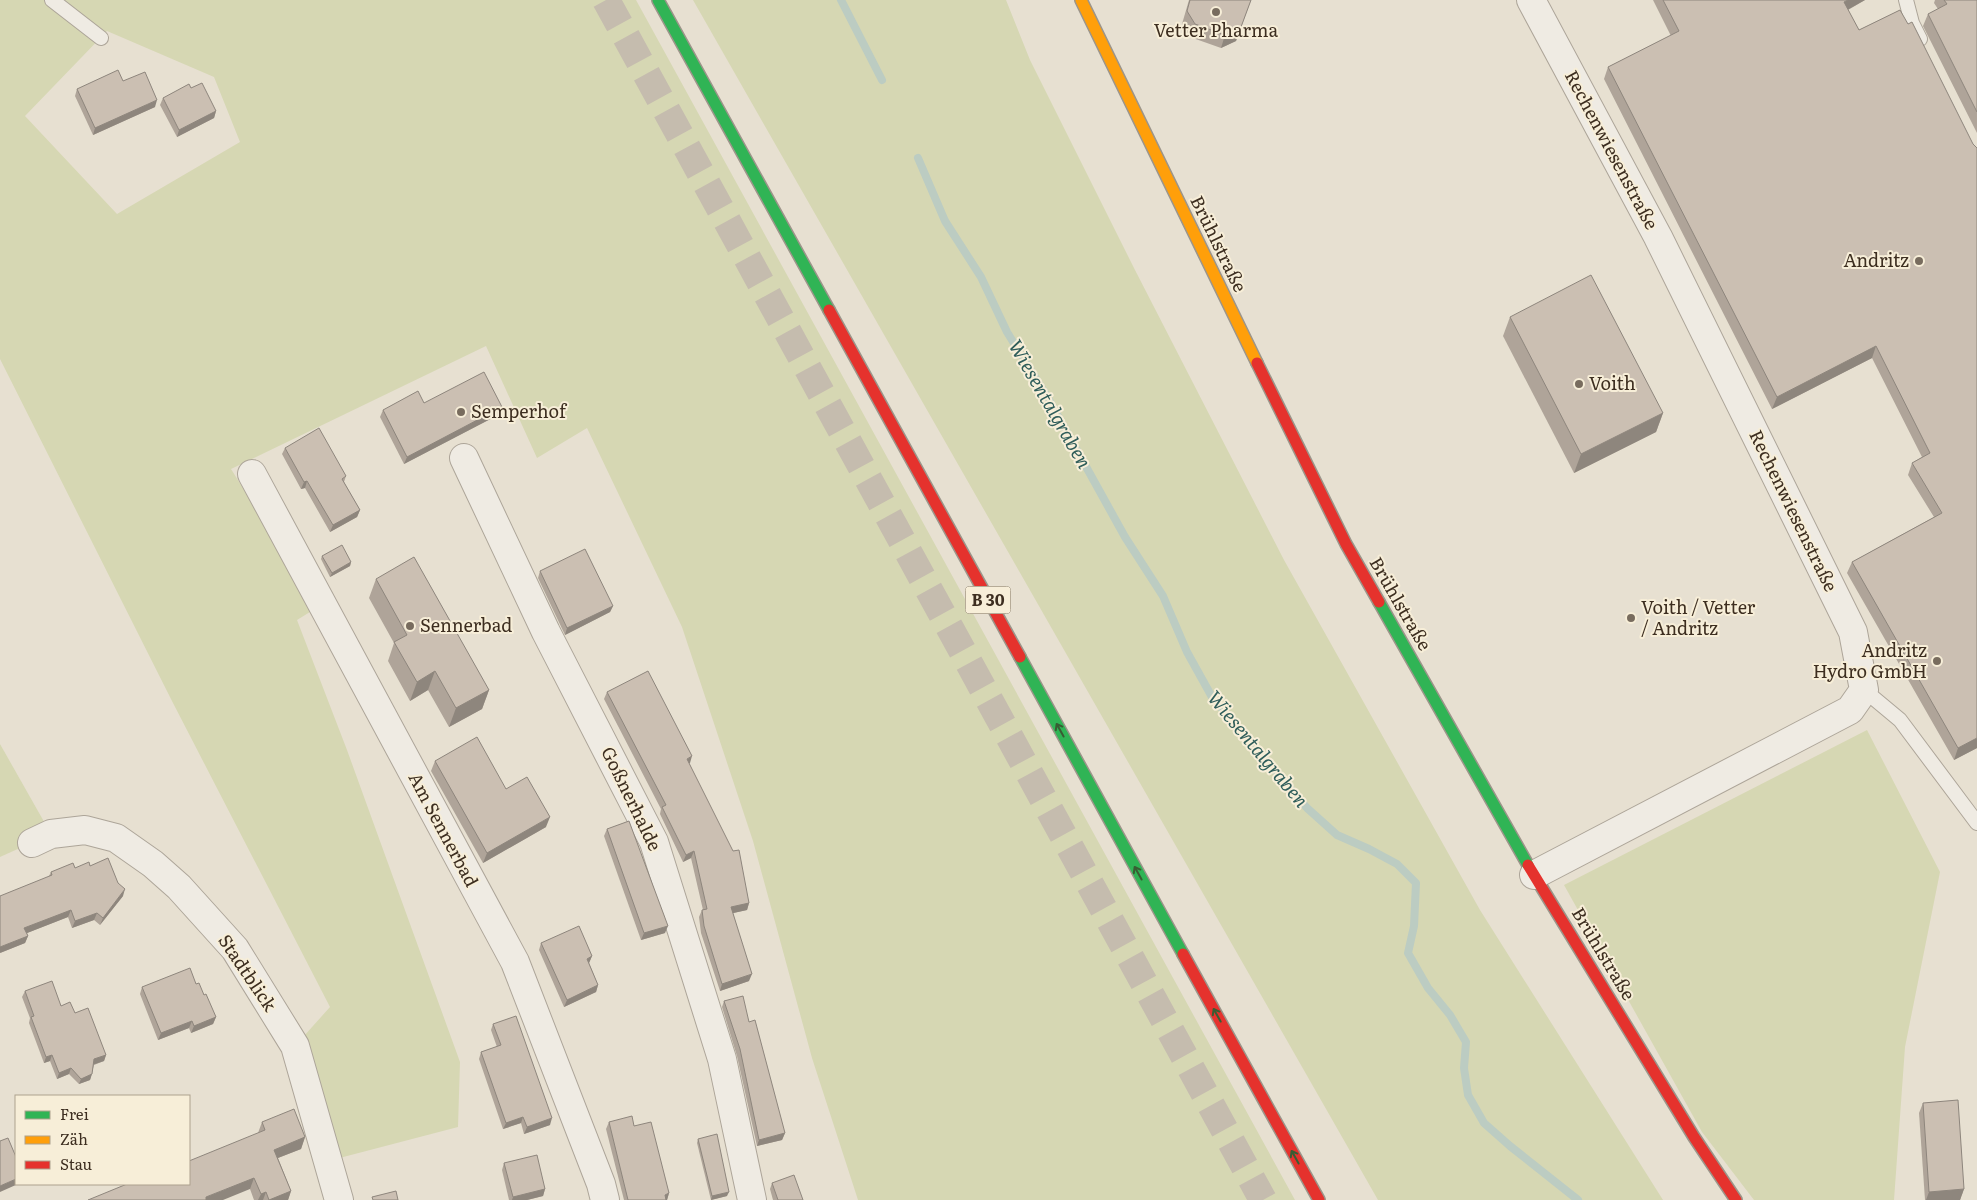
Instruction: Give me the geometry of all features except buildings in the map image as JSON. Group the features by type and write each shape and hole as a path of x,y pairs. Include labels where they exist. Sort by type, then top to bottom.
{"main road":[{"name":"B 30","path":"658,0 1318,1200"},
{"name":"Brühlstraße","path":"1081,0 1191,230 1346,544 1534,876 1694,1137 1736,1200"}],"street":[{"name":"Rechenwiesenstraße","path":"1531,0 1658,238 1849,623 1853,632 1864,690"},
{"name":"Goßnerhalde","path":"468,467 546,632 654,842 722,1058 752,1200"},
{"name":"Am Sennerbad","path":"252,474 515,962 601,1184 605,1200"},
{"path":"1534,876 1850,710 1864,690"},
{"name":"Stadtblick","path":"32,843 51,834 85,830 116,838 153,864 179,887 235,949 295,1046 339,1200"}],"lane":[{"path":"52,0 101,38"},
{"path":"1906,0 1912,23 1925,49"},
{"path":"1864,690 1900,720 1977,822"}],"green space":[{"path":"0,0 636,0 1295,1200 858,1200 812,1058 753,841 682,627 587,428 537,458 486,346 231,469 318,607 297,620 347,750 460,1062 458,1127 328,1161 295,1046 330,1007 173,703 0,359","holes":["107,31 214,77 240,142 117,214 25,116"]},
{"path":"693,0 1006,0 1030,60 1284,560 1480,910 1663,1200 1378,1200"},
{"path":"1867,730 1940,872 1905,1047 1894,1200 1754,1200 1702,1132 1564,885"},
{"path":"0,744 51,834 0,857"}],"waterway":[{"name":"Wiesentalgraben","path":"841,0 882,80"},
{"name":"Wiesentalgraben","path":"918,158 945,221 981,277 1007,332 1048,398 1125,537 1163,596 1187,652 1212,697 1307,808 1337,835 1397,864 1416,883 1414,926 1408,953 1428,988 1450,1015 1466,1042 1464,1068 1468,1095 1484,1123 1578,1200"}],"tunnel":[{"path":"606,0 1263,1200"}],"traffic: fast":[{"path":"658,0 829,310"},
{"path":"1379,602 1528,865"},
{"path":"1020,657 1183,954"}],"traffic: slow":[{"path":"1081,0 1257,363"}],"traffic: jam":[{"path":"829,310 1020,657"},
{"path":"1257,363 1346,544 1379,602"},
{"path":"1528,865 1694,1137 1736,1200"},
{"path":"1183,954 1319,1200"}],"place":[{"name":"Vetter Pharma","path":"1216,12"},
{"name":"Andritz","path":"1919,261"},
{"name":"Voith","path":"1579,384"},
{"name":"Semperhof","path":"461,412"},
{"name":"Voith / Vetter / Andritz","path":"1631,618"},
{"name":"Sennerbad","path":"410,626"},
{"name":"Andritz Hydro GmbH","path":"1937,661"}]}
